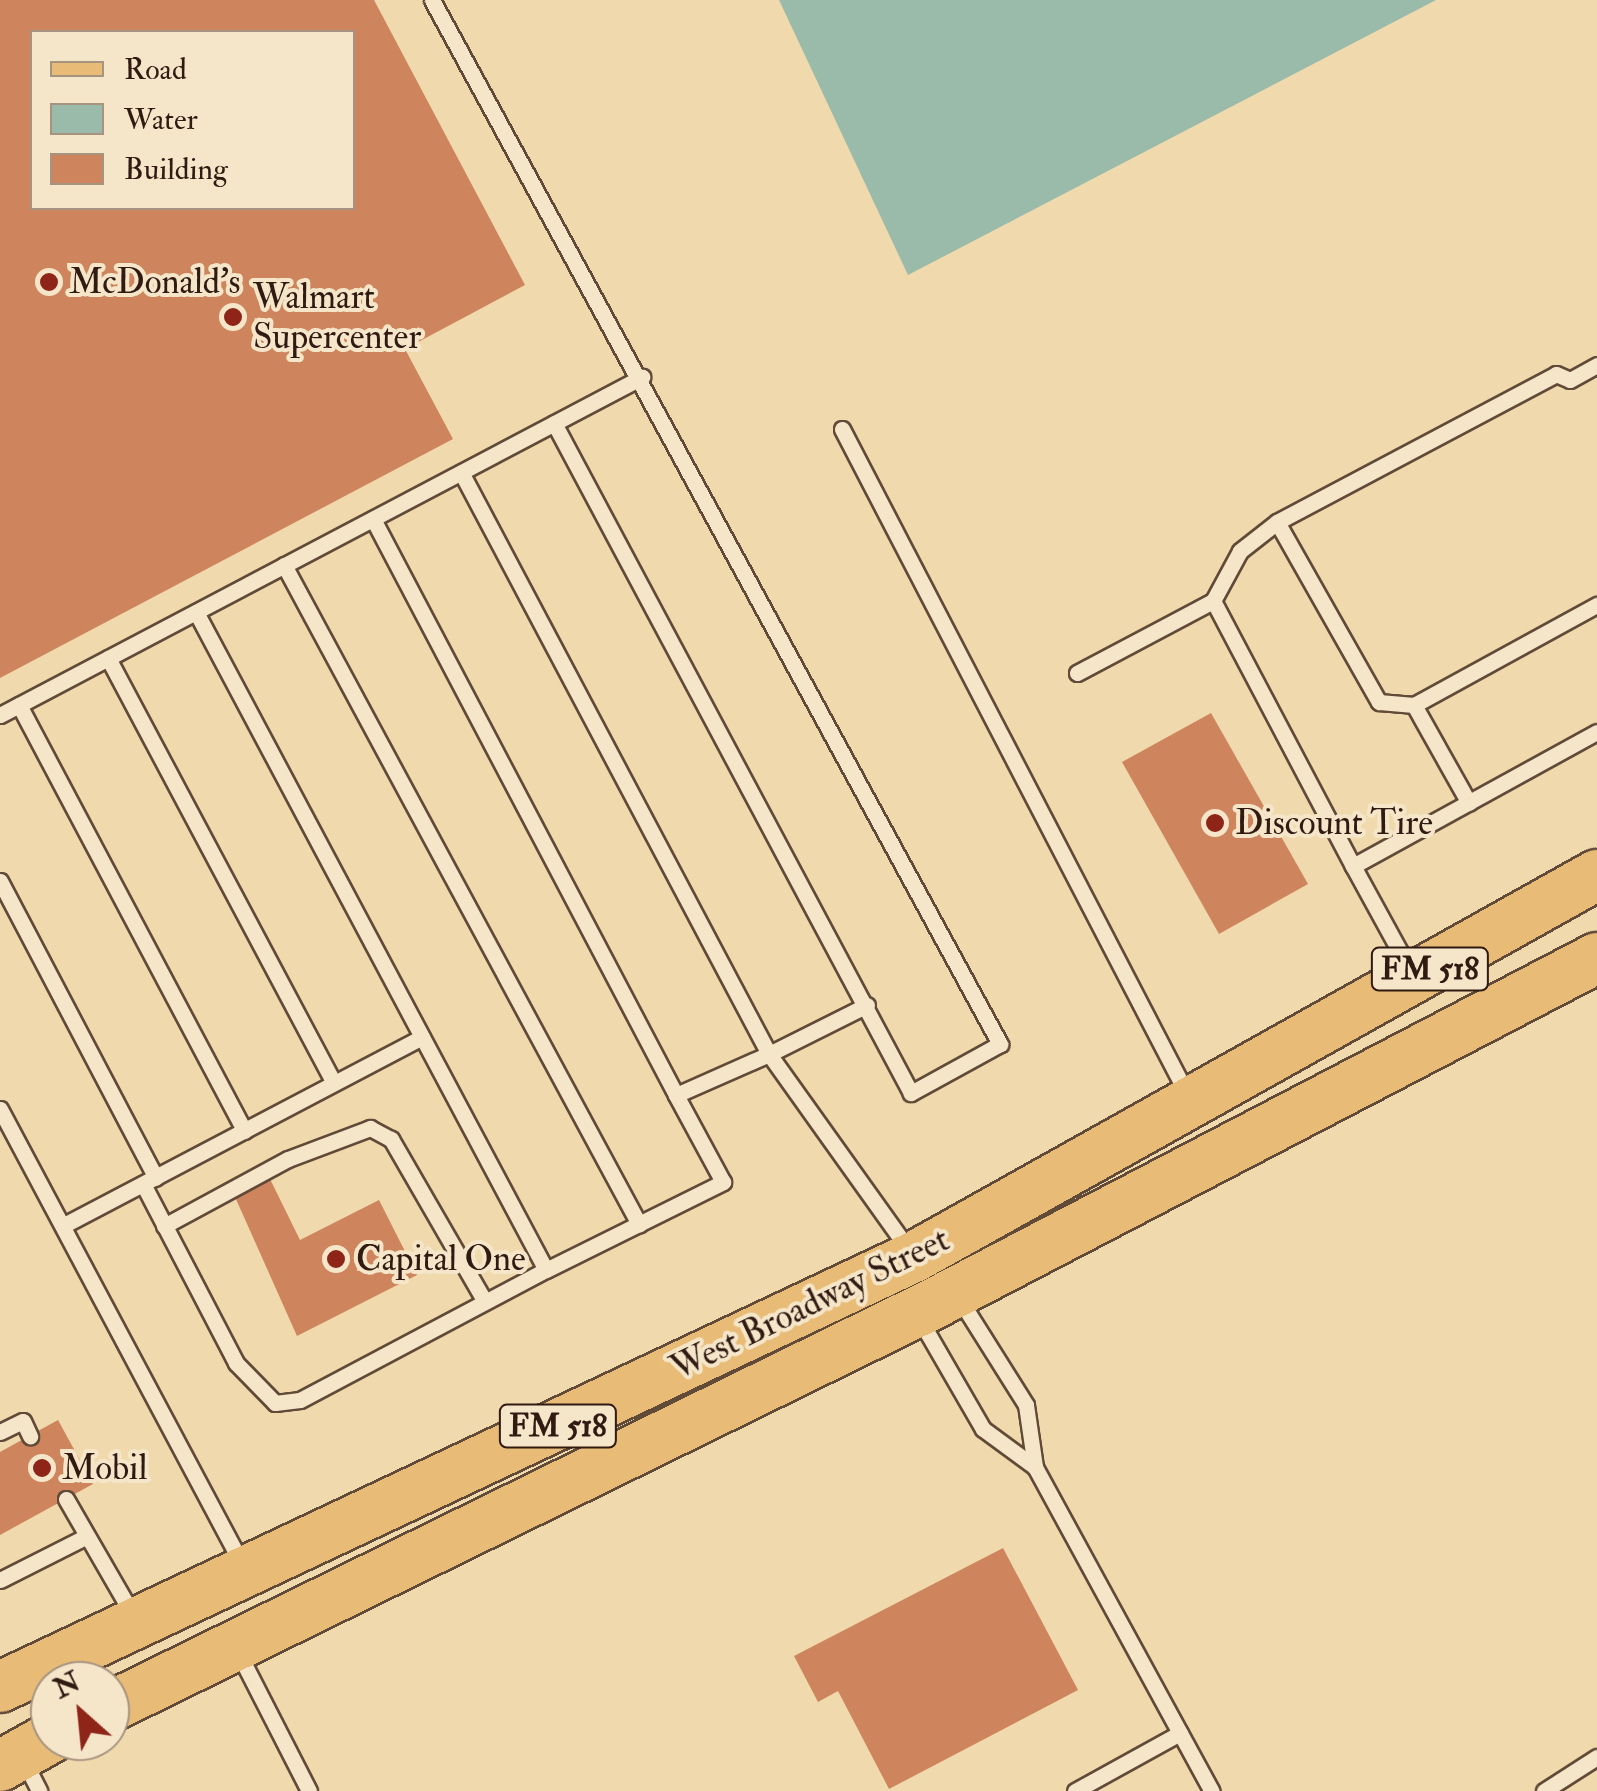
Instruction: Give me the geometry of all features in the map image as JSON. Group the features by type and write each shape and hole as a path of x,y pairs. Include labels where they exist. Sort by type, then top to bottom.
{"main road":[{"name":"West Broadway Street","path":"0,1687 248,1574 914,1257 1597,875"},
{"path":"1523,997 1597,920"},
{"name":"West Broadway Street","path":"130,1698 935,1302 1597,958"},
{"path":"914,1257 935,1302"}],"lane":[{"path":"432,0 642,377 1000,1044 911,1093 554,423"},
{"path":"1077,673 1213,600 1240,551 1277,522 1556,374 1570,380 1597,365"},
{"path":"0,715 642,377"},
{"path":"842,428 1192,1102"},
{"path":"461,472 768,1054 914,1257"},
{"path":"0,882 149,1181 164,1226 236,1363 275,1403 300,1400 484,1300 722,1182 373,518"},
{"path":"1277,522 1379,702 1414,705 1597,605"},
{"path":"284,565 639,1224"},
{"path":"1213,600 1414,977"},
{"path":"196,612 546,1270"},
{"path":"108,658 334,1084"},
{"path":"19,705 245,1131"},
{"path":"1414,705 1468,803"},
{"path":"1353,866 1597,732"},
{"path":"676,1095 867,1005"},
{"path":"66,1224 422,1037"},
{"path":"0,1109 66,1224 248,1574"},
{"path":"164,1226 288,1159 370,1128 391,1139 484,1300"},
{"path":"935,1302 983,1429 1036,1467"},
{"path":"935,1302 1026,1405 1036,1467 1212,1791"},
{"path":"0,1432 23,1421 30,1436"},
{"path":"66,1499 138,1624"},
{"path":"0,1580 87,1536"},
{"path":"236,1648 308,1791"},
{"path":"1074,1791 1180,1734"},
{"path":"1544,1791 1597,1757"}],"water":[{"path":"779,0 1436,0 908,275"}],"building":[{"name":"Walmart Supercenter","path":"0,0 374,0 525,285 405,349 453,439 0,678"},
{"name":"Discount Tire","path":"1211,713 1308,884 1219,934 1122,762"},
{"name":"Capital One","path":"270,1179 300,1240 379,1200 417,1275 297,1336 235,1197"},
{"name":"Mobil","path":"58,1420 93,1484 0,1535 0,1452"},
{"path":"1003,1548 1078,1690 889,1789 838,1691 818,1702 794,1656"}],"place":[{"name":"McDonald's","path":"49,282"},
{"name":"Walmart Supercenter","path":"233,317"},
{"name":"Discount Tire","path":"1215,823"},
{"name":"Capital One","path":"336,1259"},
{"name":"Mobil","path":"42,1468"}]}
